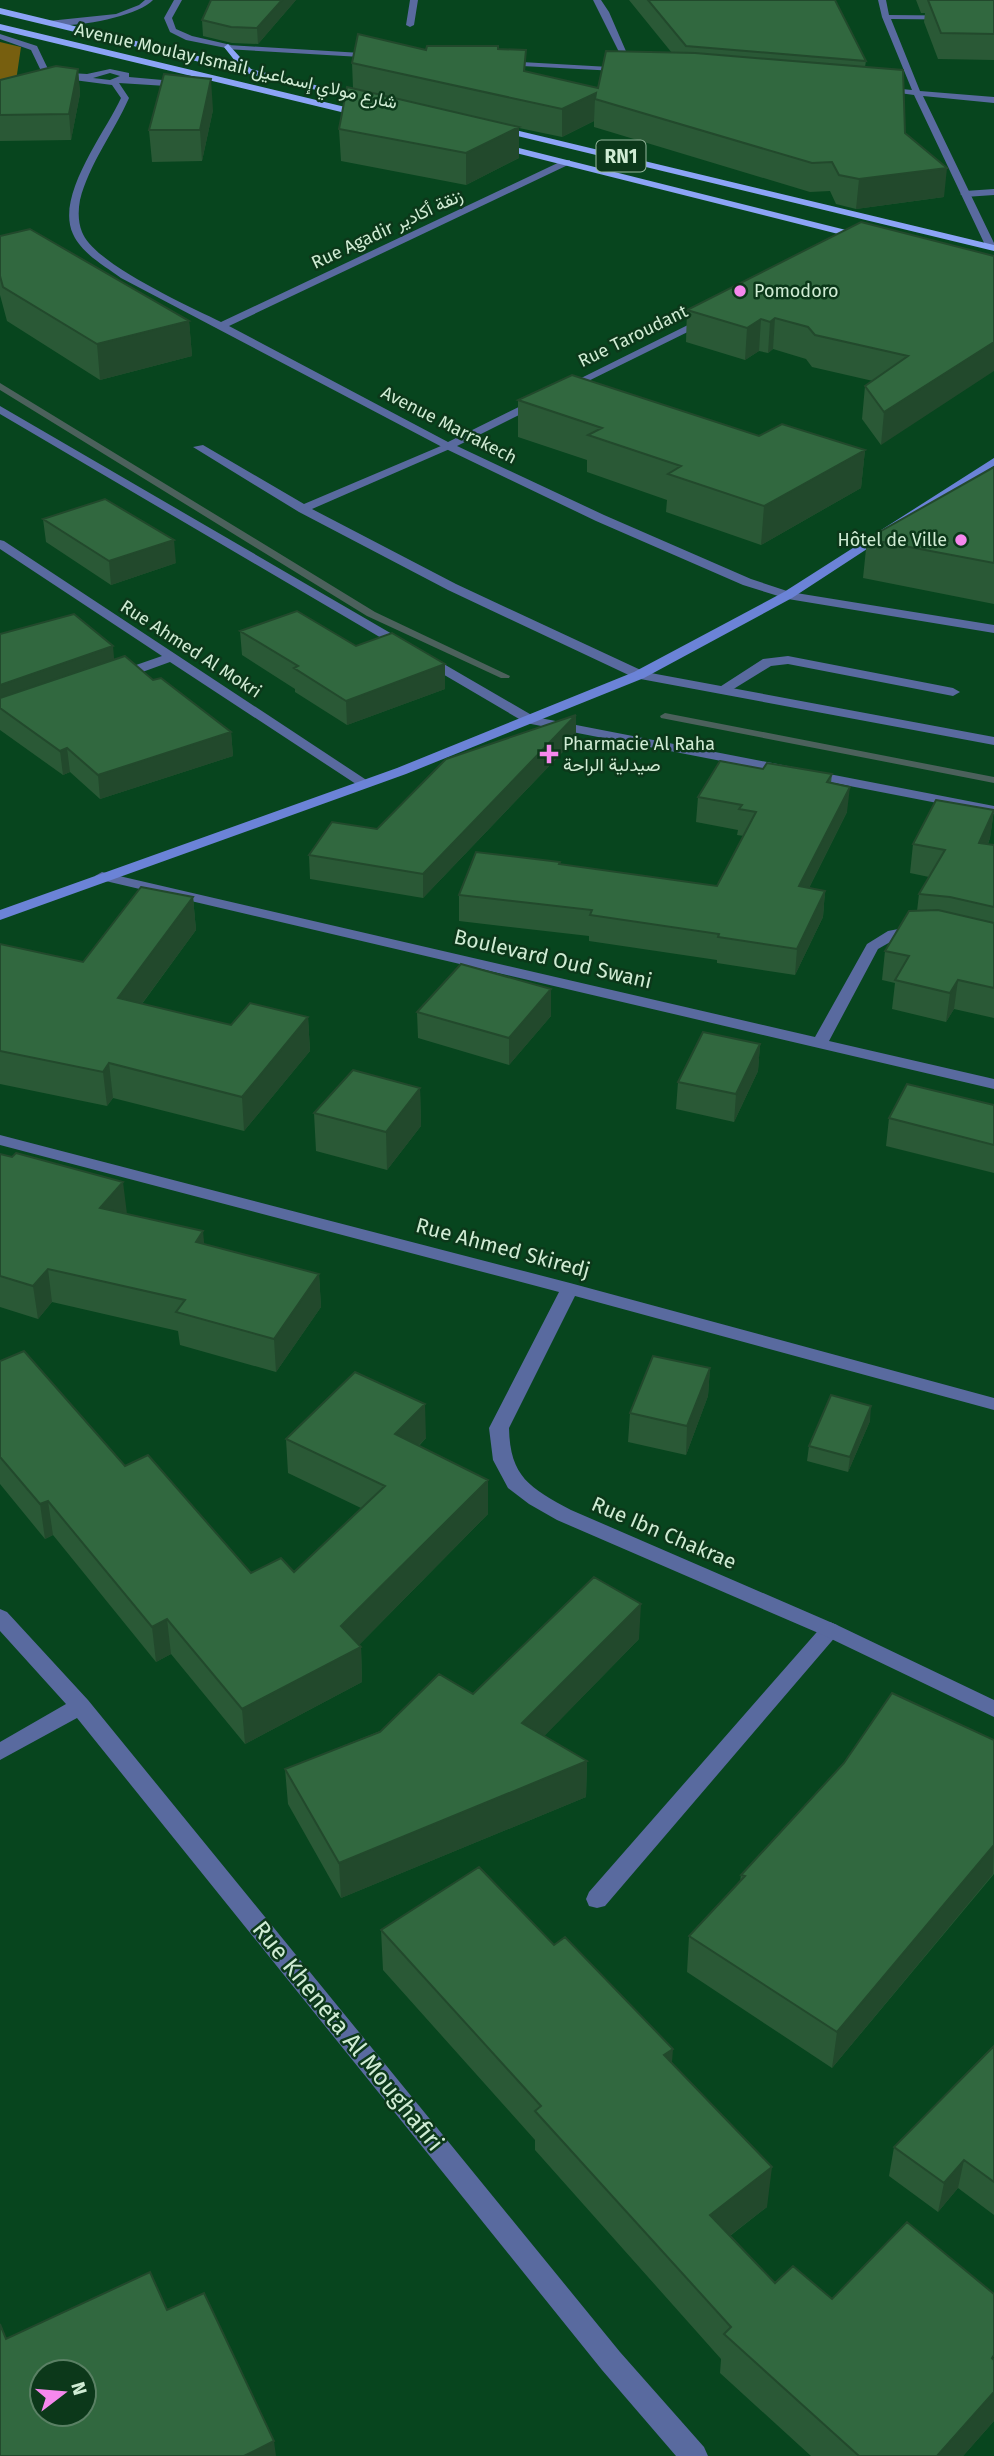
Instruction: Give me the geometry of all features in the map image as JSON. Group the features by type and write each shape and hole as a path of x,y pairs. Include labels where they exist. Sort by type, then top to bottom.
{"highway":[{"name":"Avenue Moulay Ismail شارع مولاي إسماعيل","path":"0,11 386,103"},
{"name":"Avenue Moulay Ismail شارع مولاي إسماعيل","path":"0,27 378,118"},
{"path":"228,47 247,70"},
{"name":"RN1","path":"480,124 993,247"},
{"name":"RN1","path":"486,143 884,242"}],"main road":[{"path":"0,915 364,783 531,720 640,675 752,611 788,595 994,461"}],"street":[{"path":"43,22 118,15 137,10 149,0"},
{"path":"178,0 168,18 173,30 189,38 228,47 395,57"},
{"path":"410,25 414,0"},
{"path":"597,0 606,12 632,71"},
{"path":"882,0 886,17 917,93 993,247"},
{"path":"886,17 994,18"},
{"path":"0,36 34,48 45,71 41,81"},
{"path":"493,62 646,72"},
{"path":"45,71 64,76 118,81 175,84 217,81"},
{"path":"58,85 88,78 98,72 116,71 126,75 118,81"},
{"name":"Avenue Marrakech","path":"118,81 125,98 79,189 74,213 75,231 93,252 125,276 158,296 221,326 448,446 747,582 788,595 994,629"},
{"path":"877,90 994,100"},
{"name":"Rue Agadir زنقة أكادير","path":"221,326 567,162"},
{"path":"965,194 994,192"},
{"path":"858,245 870,239"},
{"name":"Rue Taroudant","path":"303,509 448,446 721,312"},
{"path":"0,409 531,720 994,810"},
{"path":"199,447 303,509 452,587 640,675 994,741"},
{"name":"Rue Ahmed Al Mokri","path":"0,544 364,783"},
{"path":"105,680 171,657"},
{"path":"722,690 768,662 789,660 953,692"},
{"name":"Boulevard Oud Swani","path":"102,876 994,1084"},
{"path":"820,1043 872,947 880,939 911,930 935,931"},
{"name":"Rue Ahmed Skiredj","path":"0,1140 570,1289 994,1404"},
{"name":"Rue Ibn Chakrae","path":"570,1289 499,1428 499,1450 509,1476 528,1496 564,1515 830,1630 994,1709"},
{"name":"Rue Kheneta Al Moughafiri","path":"0,1617 80,1706 603,2350 695,2456"},
{"path":"597,1899 830,1630"},
{"path":"0,1752 80,1706"}],"shaded area":[{"path":"0,42 21,47 16,81 0,85"}],"building":[{"path":"211,0 282,0 257,28 231,27 202,20"},
{"path":"648,0 835,0 866,61 686,46"},
{"path":"928,0 994,0 994,34 941,33"},
{"path":"358,34 426,50 427,46 498,46 498,49 526,50 524,71 598,88 606,51 695,53 903,70 905,133 947,168 859,179 839,175 832,162 812,163 595,99 596,93 562,109 352,63"},
{"path":"56,66 78,69 69,114 0,115 0,80"},
{"path":"164,74 211,79 200,130 149,130"},
{"path":"347,87 519,127 466,153 339,129"},
{"path":"861,222 994,256 994,342 884,412 865,386 908,356 815,335 808,327 775,318 770,322 761,319 747,328 687,310"},
{"path":"30,229 189,321 97,344 3,287 0,276 0,236"},
{"path":"572,375 759,436 782,424 865,450 764,506 668,474 681,466 588,435 602,428 518,400"},
{"path":"994,467 994,563 867,539"},
{"path":"105,499 174,540 109,561 43,519"},
{"path":"297,611 356,646 392,633 445,664 346,701 294,668 298,666 240,631"},
{"path":"74,614 113,646 0,685 0,634"},
{"path":"125,656 153,680 161,678 231,732 98,775 67,748 60,751 0,708 0,698"},
{"path":"576,715 423,874 309,855 332,822 377,829 446,759"},
{"path":"720,761 763,769 767,763 832,774 827,782 850,787 799,886 825,891 797,949 718,937 719,934 590,915 592,910 459,895 476,852 717,886 756,812 739,809 742,805 698,797"},
{"path":"936,800 994,810 979,843 994,845 994,907 950,897 919,894 945,850 913,844"},
{"path":"141,887 193,897 118,998 231,1025 250,1003 308,1017 242,1097 109,1063 103,1072 0,1051 0,944 83,962"},
{"path":"938,910 994,923 994,988 958,980 950,993 895,980 909,956 885,951 909,911"},
{"path":"461,964 551,989 509,1038 417,1012"},
{"path":"703,1032 760,1044 736,1094 678,1082"},
{"path":"353,1070 420,1088 386,1132 314,1113"},
{"path":"907,1084 994,1105 994,1145 889,1118"},
{"path":"16,1153 123,1182 100,1208 203,1231 196,1242 319,1274 274,1339 176,1312 185,1300 48,1269 33,1286 0,1276 0,1154 12,1157"},
{"path":"24,1351 125,1466 148,1455 251,1573 281,1558 294,1572 385,1486 286,1439 355,1372 425,1404 395,1434 488,1480 341,1626 361,1647 242,1709 167,1619 152,1627 48,1501 40,1504 0,1457 0,1361"},
{"path":"653,1356 710,1368 687,1426 630,1413"},
{"path":"831,1395 871,1406 850,1457 809,1446"},
{"path":"594,1577 641,1604 522,1723 587,1761 339,1863 285,1769 380,1732 439,1674 473,1694"},
{"path":"892,1693 994,1740 994,1845 837,2032 689,1936 844,1763"},
{"path":"479,1867 554,1945 565,1937 673,2049 664,2055 772,2167 710,2215 775,2283 793,2266 832,2299 907,2222 994,2294 994,2392 937,2456 859,2456 724,2334 731,2327 535,2111 541,2106 381,1930"},
{"path":"994,2046 994,2182 964,2160 944,2183 894,2147"},
{"path":"150,2272 167,2310 204,2293 274,2441 244,2456 0,2456 0,2324 6,2339"}],"waterway":[{"path":"0,386 371,614 505,676"},
{"path":"665,716 994,780"}],"place":[{"name":"Pomodoro","path":"740,291"},
{"name":"Hôtel de Ville","path":"961,540"},
{"name":"Pharmacie Al Raha صيدلية الراحة","path":"549,754"}]}
